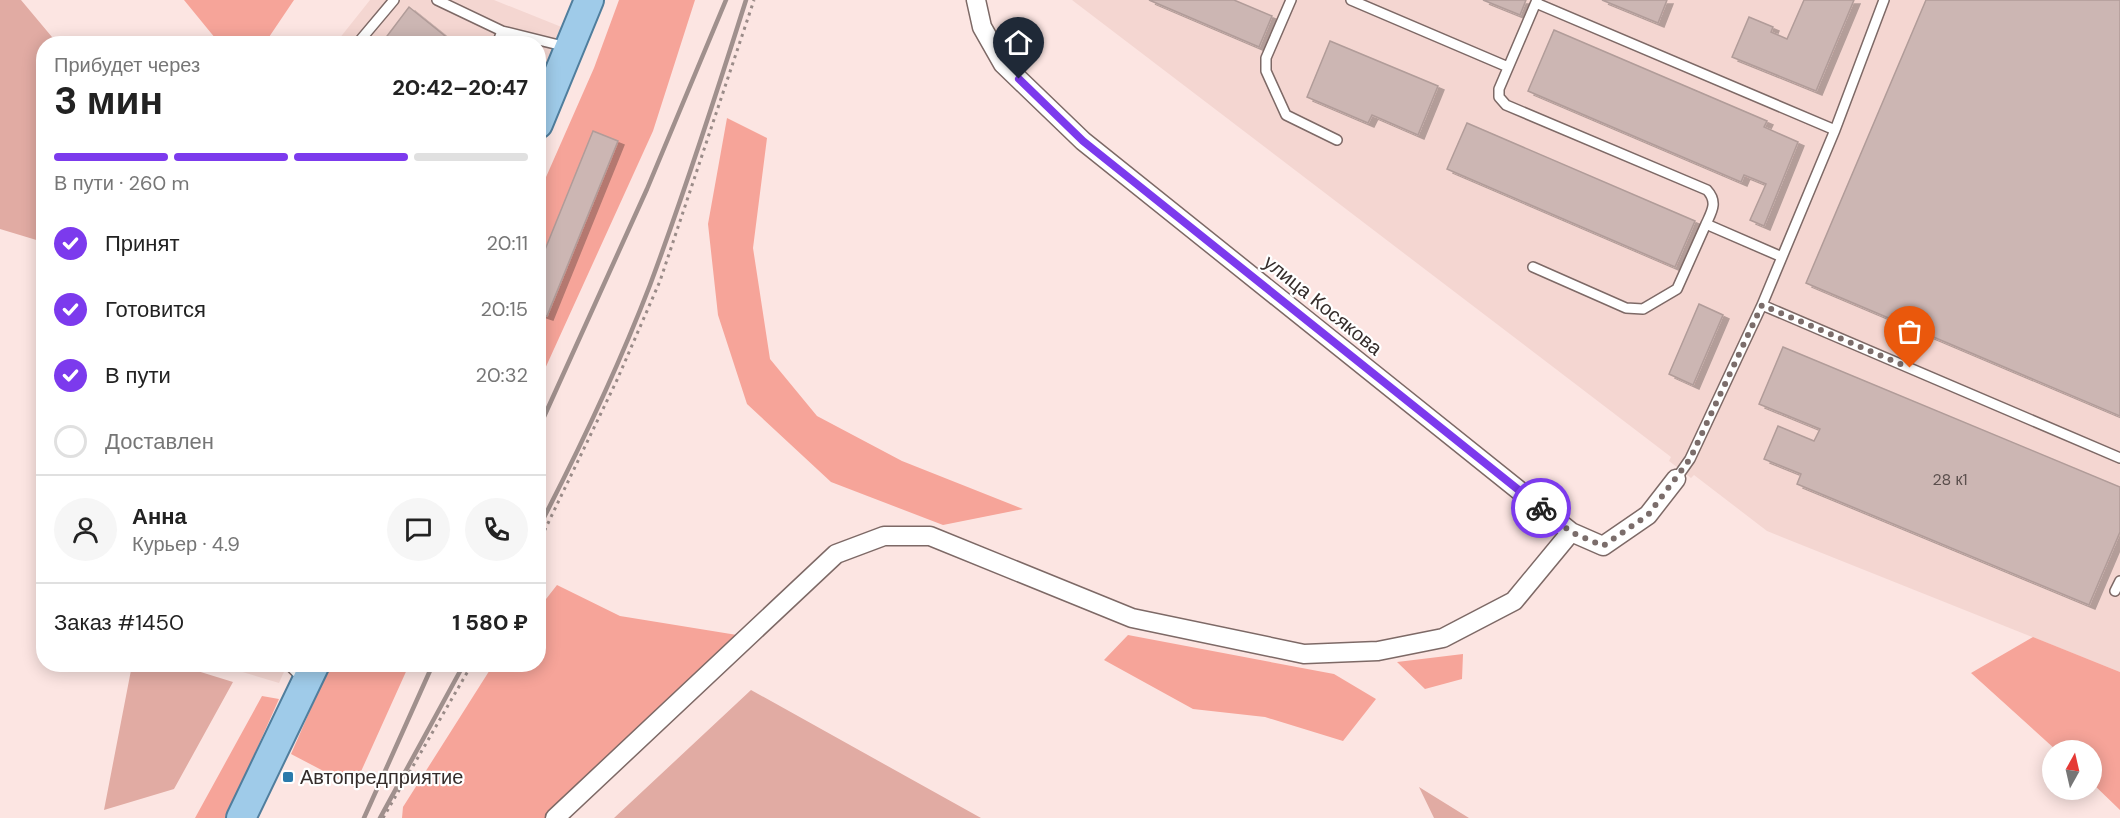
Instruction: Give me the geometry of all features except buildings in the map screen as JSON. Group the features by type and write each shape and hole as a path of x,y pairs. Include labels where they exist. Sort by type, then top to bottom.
{"main road":[{"path":"546,105 589,0"},
{"path":"241,818 303,672"}],"street":[{"name":"улица Косякова","path":"976,0 982,27 1003,64 1083,141 1571,532 1603,546 1648,515 1676,479"},
{"path":"555,818 836,554 884,536 930,537 1132,618 1304,654 1378,651 1443,638 1514,601 1571,532"}],"lane":[{"path":"364,36 394,0"},
{"path":"437,0 502,31 523,36"},
{"path":"1291,0 1266,58 1266,71 1286,115 1337,140"},
{"path":"1351,0 1508,67"},
{"path":"1676,479 1690,459 1762,305 1835,130 1884,0"},
{"path":"1533,267 1626,308 1642,309 1677,289 1714,206 1713,196 1707,190 1506,105 1499,97 1499,88 1536,1 1835,130"},
{"path":"500,36 502,31"},
{"path":"546,41 570,47"},
{"path":"1706,224 1782,257"},
{"path":"1762,305 2120,458"},
{"path":"2115,591 2120,581"}],"path":[{"path":"546,527 660,281 754,0"},
{"path":"383,818 467,672"}],"shaded area":[{"path":"0,0 21,0 51,36 36,36 36,240 0,229"},
{"path":"184,0 294,0 270,36 213,36"},
{"path":"370,0 494,0 564,28 546,70 546,36 341,36"},
{"path":"619,0 695,0 653,131 546,367 546,177 594,68"},
{"path":"1072,0 2120,0 2120,672 1767,531 1694,475 1691,478 1669,461 1671,457"},
{"path":"727,118 767,138 753,248 770,359 817,416 902,461 1023,509 943,525 831,482 747,404 718,315 708,224"},
{"path":"557,585 620,616 737,635 545,818 402,818 403,807 489,672 546,672 546,599"},
{"path":"1128,635 1334,674 1376,699 1343,741 1265,717 1193,709 1104,660"},
{"path":"2033,637 2120,672 2120,810 2102,793 2102,740 2045,740 1971,673"},
{"path":"1463,654 1462,679 1425,689 1397,662"},
{"path":"131,672 201,672 233,682 174,789 104,810"},
{"path":"242,672 284,672 279,683"},
{"path":"327,672 406,672 354,787 291,754"},
{"path":"751,690 981,818 614,818"},
{"path":"262,696 279,699 228,814 225,818 195,818"},
{"path":"1419,787 1469,818 1434,818"}],"railway":[{"path":"546,412 647,189 726,0"},
{"path":"546,513 597,409 650,285 700,143 746,0"},
{"path":"364,818 429,672"},
{"path":"380,818 460,672"}],"way so far":[{"path":"1541,508 1571,532 1603,546 1648,515 1690,459 1762,305 1910,368"}],"place":[{"name":"Автопредприятие","path":"288,777"}],"route":[{"path":"1019,79 1083,141 1541,508"}]}
